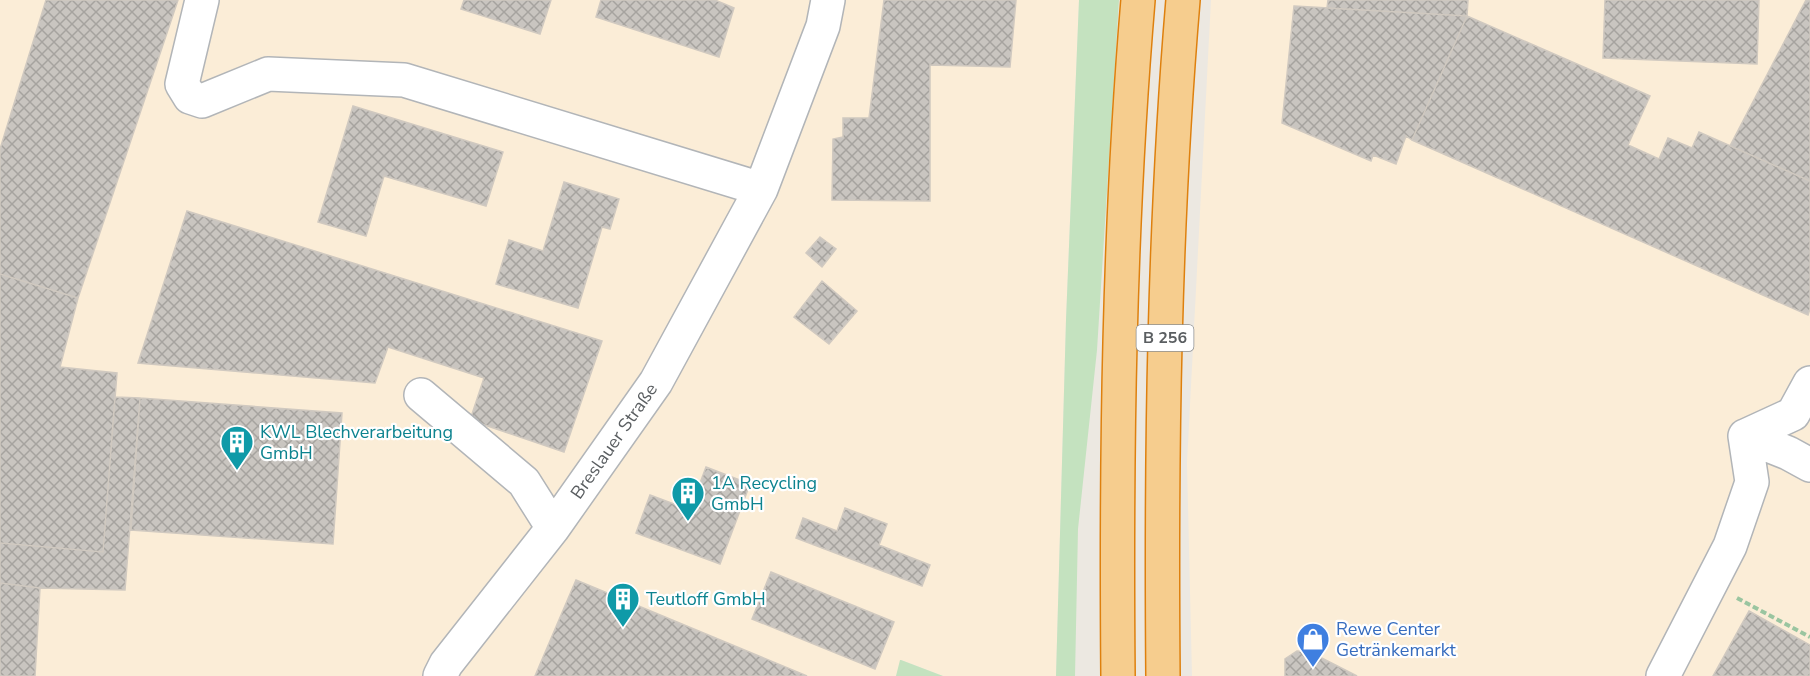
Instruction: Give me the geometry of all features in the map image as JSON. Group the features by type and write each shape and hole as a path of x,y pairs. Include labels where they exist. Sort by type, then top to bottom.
{"highway":[{"name":"B 256","path":"1118,676 1119,332 1124,201 1138,0"},
{"name":"B 256","path":"1162,676 1161,541 1165,343 1171,182 1183,0"}],"street":[{"path":"202,0 182,84 190,97 202,101 268,74 405,80 760,189"},
{"name":"Breslauer Straße","path":"440,676 446,664 553,528 656,381 760,189 823,26 828,0"},
{"path":"1745,436 1793,414 1810,383"},
{"path":"422,395 524,482 553,528"},
{"path":"1745,436 1788,453 1810,465"},
{"path":"1663,676 1730,546 1752,482 1745,436"}],"path":[{"path":"1711,585 1810,637"}],"shaded area":[{"path":"0,0 1079,0 1066,320 1056,676 943,676 901,660 896,676 0,676"},
{"path":"1211,0 1810,0 1810,676 1192,676 1187,463"}],"green space":[{"path":"1079,0 1119,0 1097,350 1078,529 1075,676 1056,676 1066,320"},
{"path":"901,660 943,676 896,676"}],"building":[{"path":"46,0 178,0 78,298 0,274 0,149"},
{"path":"464,0 551,0 540,34 461,9"},
{"path":"601,0 715,0 734,8 719,57 596,17"},
{"path":"884,0 1016,0 1010,67 930,65 930,201 832,200 833,139 843,137 843,118 869,118"},
{"path":"1328,0 1468,0 1467,16 1327,8"},
{"path":"1605,0 1759,0 1757,64 1603,58"},
{"path":"1806,0 1810,0 1810,181 1730,146"},
{"path":"1294,6 1467,16 1412,140 1406,136 1396,164 1373,155 1371,161 1282,123"},
{"path":"1467,16 1650,96 1628,145 1659,159 1668,138 1692,148 1699,132 1810,181 1810,309 1808,315 1412,140"},
{"path":"353,106 503,152 486,206 384,176 366,236 318,222"},
{"path":"564,182 619,199 610,229 602,227 578,308 496,284 509,240 543,251"},
{"path":"187,211 602,341 564,452 470,420 484,378 388,347 375,383 138,363"},
{"path":"820,237 836,249 822,267 806,253"},
{"path":"0,274 78,298 60,367 117,373 103,552 0,543"},
{"path":"822,281 857,311 829,344 794,317"},
{"path":"115,397 140,398 125,590 40,588 0,583 0,543 103,552"},
{"name":"KWL Blechverarbeitung GmbH","path":"140,398 342,413 333,544 131,530"},
{"name":"1A Recycling GmbH","path":"706,467 750,484 720,564 636,533 650,495 690,510"},
{"path":"845,508 887,524 879,545 930,565 922,586 796,538 803,518 837,531"},
{"path":"771,572 894,622 875,669 752,619"},
{"name":"Teutloff GmbH","path":"576,580 807,676 535,676"},
{"path":"0,583 40,588 35,676 0,676"},
{"path":"1749,611 1810,645 1810,676 1713,676"},
{"name":"Rewe Center Getränkemarkt","path":"1297,651 1310,652 1357,676 1285,676 1285,659"}],"place":[{"name":"KWL Blechverarbeitung GmbH","path":"237,471"},
{"name":"1A Recycling GmbH","path":"688,522"},
{"name":"Teutloff GmbH","path":"623,628"},
{"name":"Rewe Center Getränkemarkt","path":"1313,668"}]}
